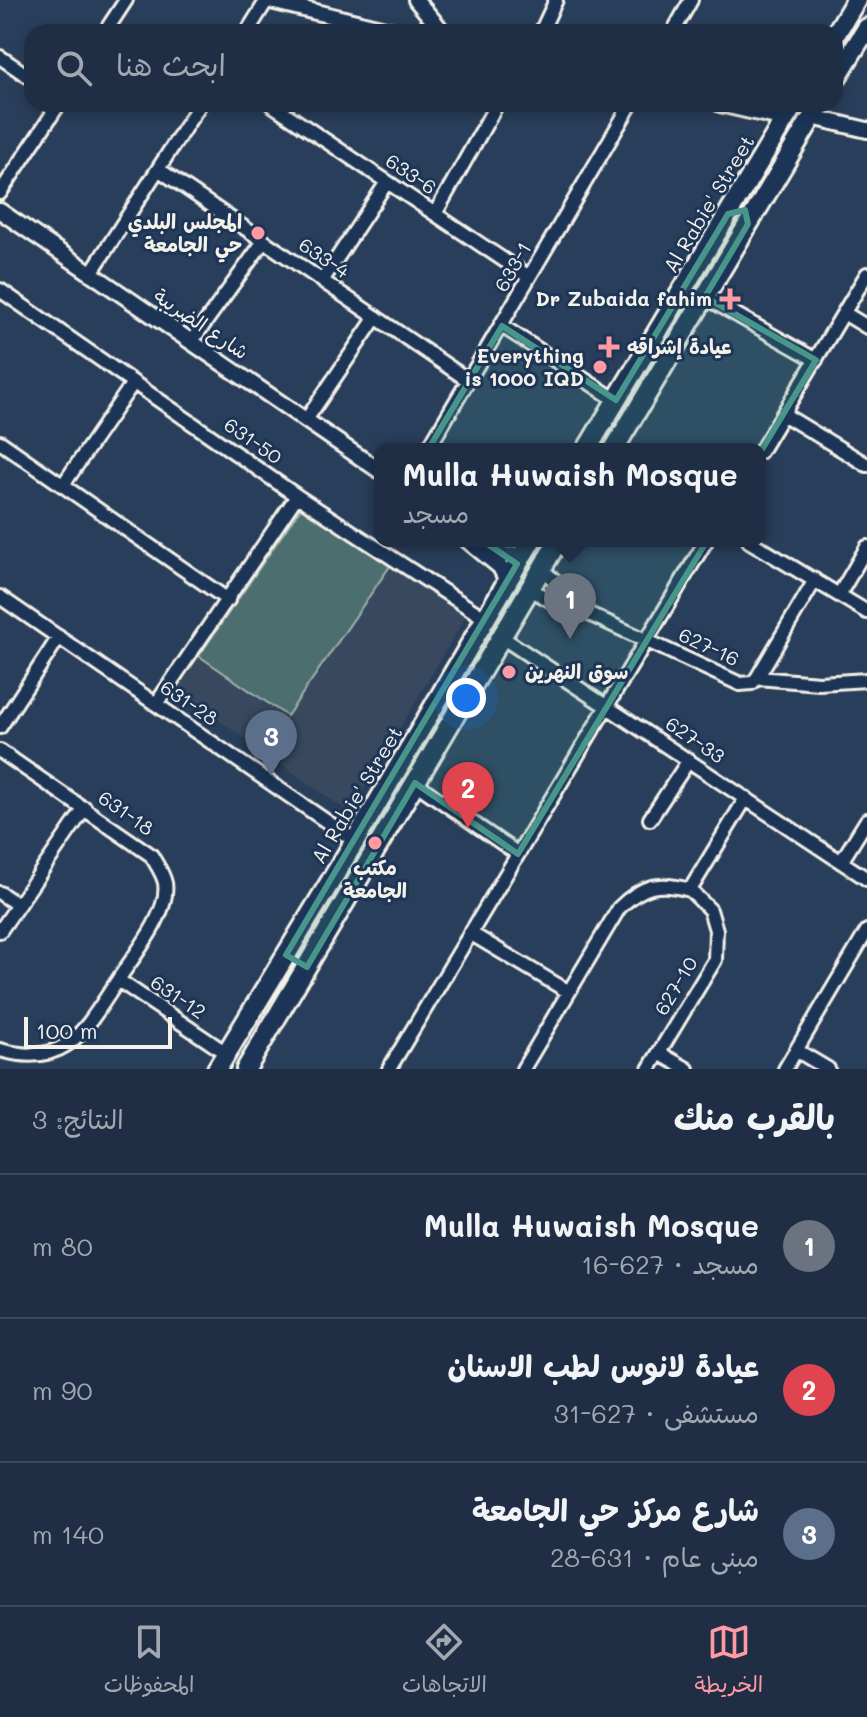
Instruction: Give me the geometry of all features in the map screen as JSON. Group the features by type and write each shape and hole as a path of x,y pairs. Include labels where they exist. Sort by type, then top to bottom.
{"main road":[{"path":"842,24 856,0"},
{"path":"843,67 867,28"},
{"name":"Al Rabie' Street","path":"591,443 789,112"},
{"path":"618,443 815,112"},
{"path":"750,178 750,188 754,192 764,193 769,189"},
{"path":"728,214 741,208 749,216 748,224"},
{"name":"Al Rabie' Street","path":"222,1061 528,547"},
{"path":"253,1067 307,967 554,547"},
{"path":"286,955 307,967"}],"street":[{"path":"110,24 126,0"},
{"path":"252,24 267,0 324,6 375,24"},
{"path":"416,0 436,24"},
{"path":"545,24 556,0"},
{"path":"678,24 691,0"},
{"path":"0,57 24,74"},
{"path":"0,193 54,112"},
{"path":"91,273 195,112"},
{"name":"633-6","path":"283,112 529,277"},
{"path":"435,214 492,112"},
{"name":"633-1","path":"431,443 626,112"},
{"path":"821,112 867,130"},
{"name":"633-4","path":"158,169 468,380"},
{"path":"322,281 387,182"},
{"name":"شارع الضريبة","path":"0,211 374,467"},
{"path":"191,342 264,241"},
{"path":"765,443 867,274"},
{"name":"631-50","path":"0,290 374,546"},
{"path":"705,297 816,360"},
{"path":"844,313 867,327"},
{"path":"306,420 376,317"},
{"path":"502,326 616,400"},
{"path":"63,485 133,383"},
{"path":"783,414 867,465"},
{"path":"0,442 228,600"},
{"path":"156,704 297,496"},
{"name":"631-50","path":"375,547 486,619"},
{"path":"475,547 500,567 507,581"},
{"path":"489,547 502,555 517,556 528,547"},
{"path":"389,1069 702,547"},
{"path":"759,547 867,612"},
{"path":"839,595 867,547"},
{"name":"627-16","path":"541,569 576,598 587,613"},
{"path":"757,678 815,580"},
{"name":"627-16","path":"530,589 740,684 752,683 757,678 819,683 867,680"},
{"name":"631-28","path":"0,597 355,841"},
{"name":"627-33","path":"500,636 867,879"},
{"path":"0,727 59,637"},
{"name":"631-18","path":"0,751 151,855 165,882 161,912 118,980"},
{"path":"650,819 689,760"},
{"path":"415,783 518,854"},
{"path":"523,1069 619,908 632,896 660,884 690,890 746,798"},
{"path":"0,931 85,808"},
{"path":"841,862 867,820"},
{"name":"627-10","path":"649,1069 715,960 716,930 710,910 690,890"},
{"path":"0,893 18,905"},
{"path":"785,1069 867,931"},
{"path":"470,933 569,992"},
{"name":"631-12","path":"0,1050 28,1060 53,1057 76,1042 118,980 222,1061"},
{"path":"796,1050 828,1069"},
{"path":"659,1053 687,1069"}],"highlighted area":[{"path":"745,210 748,224 705,297 816,360 518,854 415,783 307,967 286,955 517,564 405,488 502,326 616,400 728,214"}],"shaded area":[{"path":"302,506 466,616 350,813 176,690"}],"green space":[{"path":"302,506 390,566 287,716 199,656"}],"place":[{"name":"المجلس البلدي حي الجامعة","path":"258,233"},
{"name":"Dr Zubaida fahim","path":"730,299"},
{"name":"عيادة إشراقه","path":"609,347"},
{"name":"Everything is 1000 IQD","path":"600,367"},
{"name":"Mulla Huwaish Mosque","path":"570,639"},
{"name":"سوق النهرين","path":"509,672"},
{"name":"شارع مركز حي الجامعة","path":"271,776"},
{"name":"عيادة لانوس لطب الاسنان","path":"468,828"},
{"name":"مكتب الجامعة","path":"375,843"}]}
